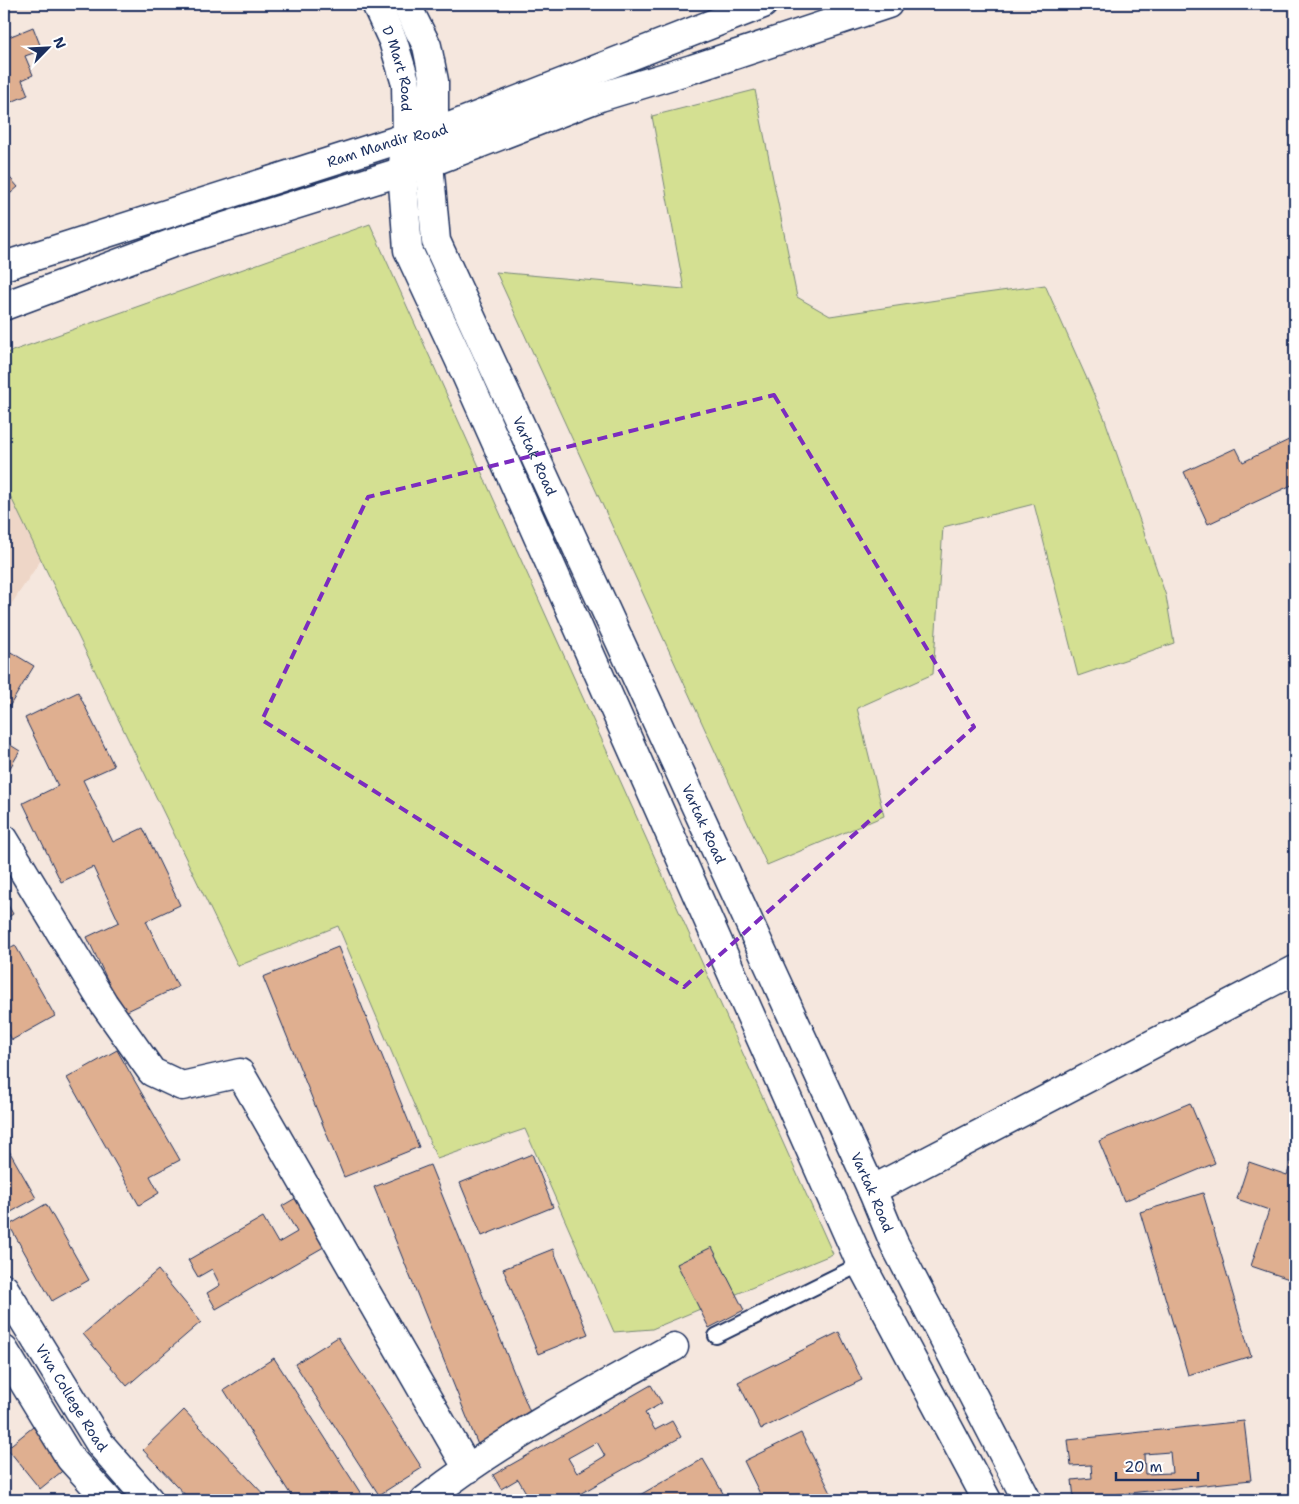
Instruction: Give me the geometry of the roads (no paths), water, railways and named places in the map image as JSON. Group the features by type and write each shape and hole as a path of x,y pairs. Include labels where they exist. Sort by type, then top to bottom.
{"street":[{"name":"D Mart Road","path":"376,4 393,41 420,135"},
{"name":"D Mart Road","path":"406,4 427,46 434,81 420,135"},
{"name":"Ram Mandir Road","path":"4,266 420,135 763,4"},
{"path":"4,306 170,244 429,163 600,97 701,66 888,4"},
{"name":"Vartak Road","path":"420,135 429,163 436,241 872,1190 894,1243 1027,1500"},
{"path":"420,135 402,170 408,250 861,1264 987,1500"},
{"path":"4,839 104,1004 152,1072 182,1086 240,1073 468,1469"},
{"path":"872,1190 1295,970"},
{"name":"Viva College Road","path":"4,1288 100,1444 149,1500"},
{"path":"425,1500 468,1469 557,1411 674,1347"},
{"path":"4,1350 70,1458 108,1500"}],"lane":[{"path":"716,1336 861,1264"}]}
